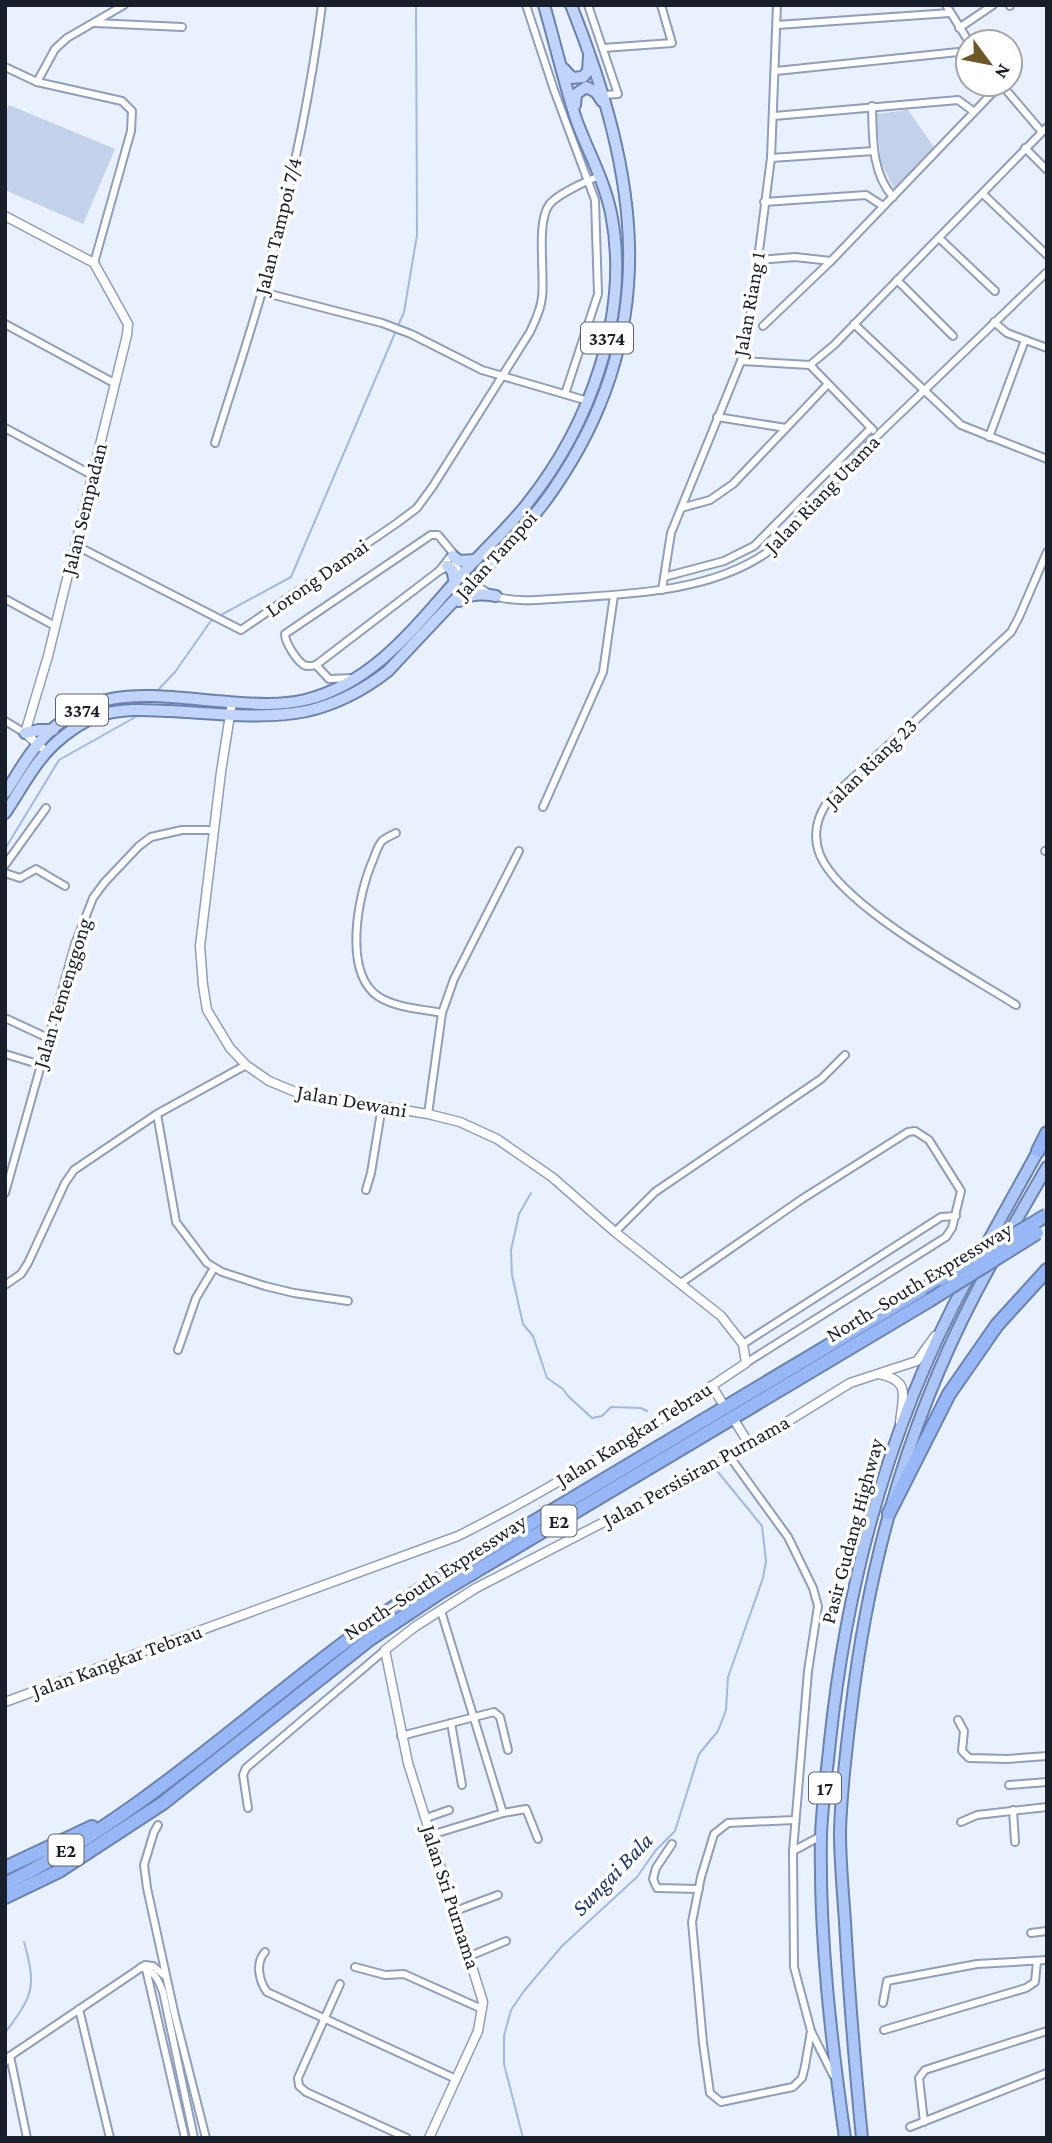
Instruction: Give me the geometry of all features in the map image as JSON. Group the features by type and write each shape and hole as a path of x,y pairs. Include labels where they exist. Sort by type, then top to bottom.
{"highway":[{"path":"1038,1151 1047,1134"},
{"name":"Pasir Gudang Highway","path":"845,2138 836,2079 825,1940 821,1836 843,1642 863,1548 899,1431 946,1319 1038,1151"},
{"name":"Pasir Gudang Highway","path":"862,2138 850,2026 840,1835 842,1785 862,1627 889,1513 919,1418 958,1327 1047,1167"},
{"name":"North–South Expressway","path":"5,1884 92,1836 165,1786 368,1623 485,1550 1047,1215"},
{"name":"North–South Expressway","path":"5,1897 59,1871 181,1790 370,1639 439,1593 1042,1231"},
{"path":"889,1513 949,1394 997,1325 1047,1270"},
{"path":"5,1868 125,1813"},
{"path":"5,1905 59,1871"}],"main road":[{"name":"Jalan Tampoi","path":"5,793 42,748 85,722 104,714 281,704 324,694 359,678 379,663 509,525 540,486 565,446 588,401 612,316 615,271 611,213 600,176 577,121 544,5"},
{"name":"Jalan Tampoi","path":"5,813 53,730 68,716 96,703 114,697 148,696 260,715 307,711 350,695 388,671 536,513 554,489 578,449 601,402 614,363 625,318 631,247 628,207 609,114 589,50 571,5"},
{"path":"559,61 570,76 579,79 588,71 589,50"},
{"path":"577,121 576,94 586,87 596,92 609,114"},
{"path":"446,564 475,560"},
{"path":"446,564 459,578"},
{"path":"488,565 483,577 484,583 496,596"},
{"path":"449,607 469,595 496,596"},
{"path":"25,733 53,730"}],"street":[{"path":"37,82 55,49 67,38 124,5"},
{"name":"Jalan Tampoi 7/4","path":"215,443 262,292 288,194 323,5"},
{"path":"526,5 595,200 598,294 565,394"},
{"path":"588,5 618,94 604,95"},
{"path":"603,48 672,43 661,5"},
{"name":"Jalan Riang 1","path":"662,590 671,533 741,361 771,158 777,5"},
{"path":"946,5 959,28 993,5"},
{"path":"777,25 950,13"},
{"path":"93,23 182,27"},
{"path":"776,71 954,52"},
{"path":"545,63 559,61"},
{"path":"5,67 37,82 109,96 129,106 134,114 94,263 5,216"},
{"path":"763,326 831,261 986,98"},
{"path":"810,365 983,194 1044,129 1014,98"},
{"path":"774,116 958,100 973,111"},
{"path":"872,106 874,151 884,186 893,197"},
{"path":"1024,148 1047,170"},
{"path":"771,158 874,151"},
{"path":"503,376 538,314 542,296 543,220 548,206 588,180 600,176"},
{"path":"983,194 1047,256"},
{"path":"764,202 866,195 883,206"},
{"path":"939,238 995,291"},
{"path":"758,260 795,257 831,261"},
{"name":"Jalan Sempadan","path":"25,733 55,626 127,335 128,324 94,263"},
{"name":"Jalan Riang Utama","path":"459,578 496,596 524,601 662,590 736,571 754,562 769,551 878,435 1047,272"},
{"path":"897,280 953,335"},
{"path":"262,292 382,323 411,334 482,370 588,401"},
{"path":"994,322 1025,341 1047,348"},
{"path":"5,324 114,383"},
{"path":"854,324 961,425 1047,459"},
{"path":"989,437 1025,341"},
{"path":"741,361 810,365 878,435"},
{"name":"Lorong Damai","path":"75,545 220,621 241,630 245,629 416,509 503,376"},
{"path":"681,508 710,500 733,484 828,384"},
{"path":"717,417 786,428"},
{"path":"5,428 92,475"},
{"path":"664,577 724,561 754,546 871,428"},
{"path":"816,486 824,494"},
{"path":"431,535 438,535 453,551 446,564 316,665 303,664 285,641 285,634 431,535"},
{"name":"Jalan Riang 23","path":"1016,1005 910,938 845,890 821,858 816,832 822,810 836,793 1011,632 1047,551"},
{"path":"543,807 603,673 614,595"},
{"path":"5,599 55,626"},
{"path":"316,665 329,679 359,678"},
{"name":"Jalan Dewani","path":"231,708 200,946 202,985 207,1010 230,1048 246,1065 269,1081 298,1093 428,1114 460,1122 497,1139 546,1172 615,1232 721,1316 743,1345 746,1363"},
{"path":"5,721 42,748"},
{"path":"5,865 46,807"},
{"name":"Jalan Temenggong","path":"5,1193 80,929 93,898 103,883 151,837 182,830 214,830"},
{"path":"396,833 381,842 362,889 356,940 363,977 378,996 396,1004 442,1013"},
{"path":"428,1114 442,1013 454,979 519,851"},
{"path":"5,873 24,877 36,869 65,886"},
{"path":"5,1018 48,1038"},
{"path":"5,1054 41,1065"},
{"path":"615,1232 655,1192 821,1079 845,1055"},
{"path":"5,1285 21,1274 28,1263 65,1183 74,1170 157,1114 246,1065"},
{"path":"366,1190 382,1106"},
{"path":"157,1114 176,1222 198,1252 214,1268 294,1293 348,1301"},
{"path":"681,1283 819,1187 908,1132 915,1131 929,1140 961,1191 956,1216 941,1217 743,1345"},
{"name":"Jalan Kangkar Tebrau","path":"5,1702 458,1536 520,1505 943,1240 950,1233 956,1216"},
{"path":"178,1350 196,1298 214,1268"},
{"name":"Jalan Persisiran Purnama","path":"248,1808 243,1775 246,1768 416,1626 476,1588 730,1457 841,1388 876,1373 917,1361 946,1319"},
{"path":"876,1373 896,1379 904,1391 899,1431"},
{"path":"712,1386 722,1401"},
{"path":"736,1423 749,1444"},
{"path":"730,1457 788,1537 813,1588 818,1606 808,1671 794,1820 792,1934 794,1967 811,2031 836,2079"},
{"path":"441,1611 503,1813"},
{"name":"Jalan Sri Purnama","path":"385,1650 401,1735 481,1991 482,2009 478,2031 429,2138"},
{"path":"401,1735 494,1712 498,1713 508,1750"},
{"path":"958,1720 964,1731 962,1751 969,1758 1047,1756"},
{"path":"452,1723 462,1785"},
{"path":"1009,1785 1047,1782"},
{"path":"961,1822 977,1815 1047,1807"},
{"path":"431,1835 526,1808 538,1839"},
{"path":"426,1818 449,1810"},
{"path":"1013,1810 1015,1842"},
{"path":"794,1820 728,1823 714,1834 692,1922 710,2093 721,2102 793,2087 802,2078 811,2031"},
{"path":"143,1968 185,2137 204,2138 195,2087 175,2016 151,1910 144,1865 153,1832 158,1825"},
{"path":"793,1851 821,1836"},
{"path":"672,1844 656,1868 653,1879 657,1888 699,1889"},
{"path":"455,1911 498,1895"},
{"path":"1031,1933 1047,1931"},
{"path":"470,1956 506,1941"},
{"path":"265,1952 260,1957 259,1964 261,1984 267,1992 457,2079"},
{"path":"883,2003 887,1980 977,1964 1047,1960"},
{"path":"884,2030 1026,1988 1035,1982 1037,1961"},
{"path":"27,2138 8,2059 79,2008 149,1964 167,1977"},
{"path":"355,1967 385,1975 404,1974 482,2009"},
{"path":"143,1968 155,1975 163,1992 193,2137"},
{"path":"340,1984 298,2078 299,2086 306,2092 407,2138"},
{"path":"79,2008 110,2138"},
{"path":"924,2122 919,2078 925,2070 1047,2031"},
{"path":"911,2127 1047,2073"},
{"path":"187,2104 195,2087"}],"shaded area":[{"path":"9,105 115,149 83,224 5,190 5,113"},
{"path":"908,110 934,147 894,189 881,162 876,114"}],"waterway":[{"path":"219,616 291,577 404,312 417,235 416,5"},
{"path":"157,691 175,672 214,619"},
{"path":"5,849 59,760 139,715"},
{"path":"531,1193 519,1214 511,1250 512,1275 523,1324 533,1336 547,1378 563,1389 592,1418 602,1416 611,1407 641,1408 647,1411"},
{"name":"Sungai Bala","path":"523,2138 504,2064 504,2036 511,2010 562,1946 637,1877 656,1850 675,1831 699,1754 718,1731 726,1710 728,1677 763,1578 766,1561 762,1526 718,1472"},
{"path":"5,2033 22,2009 30,1991 30,1970 24,1942"}]}
